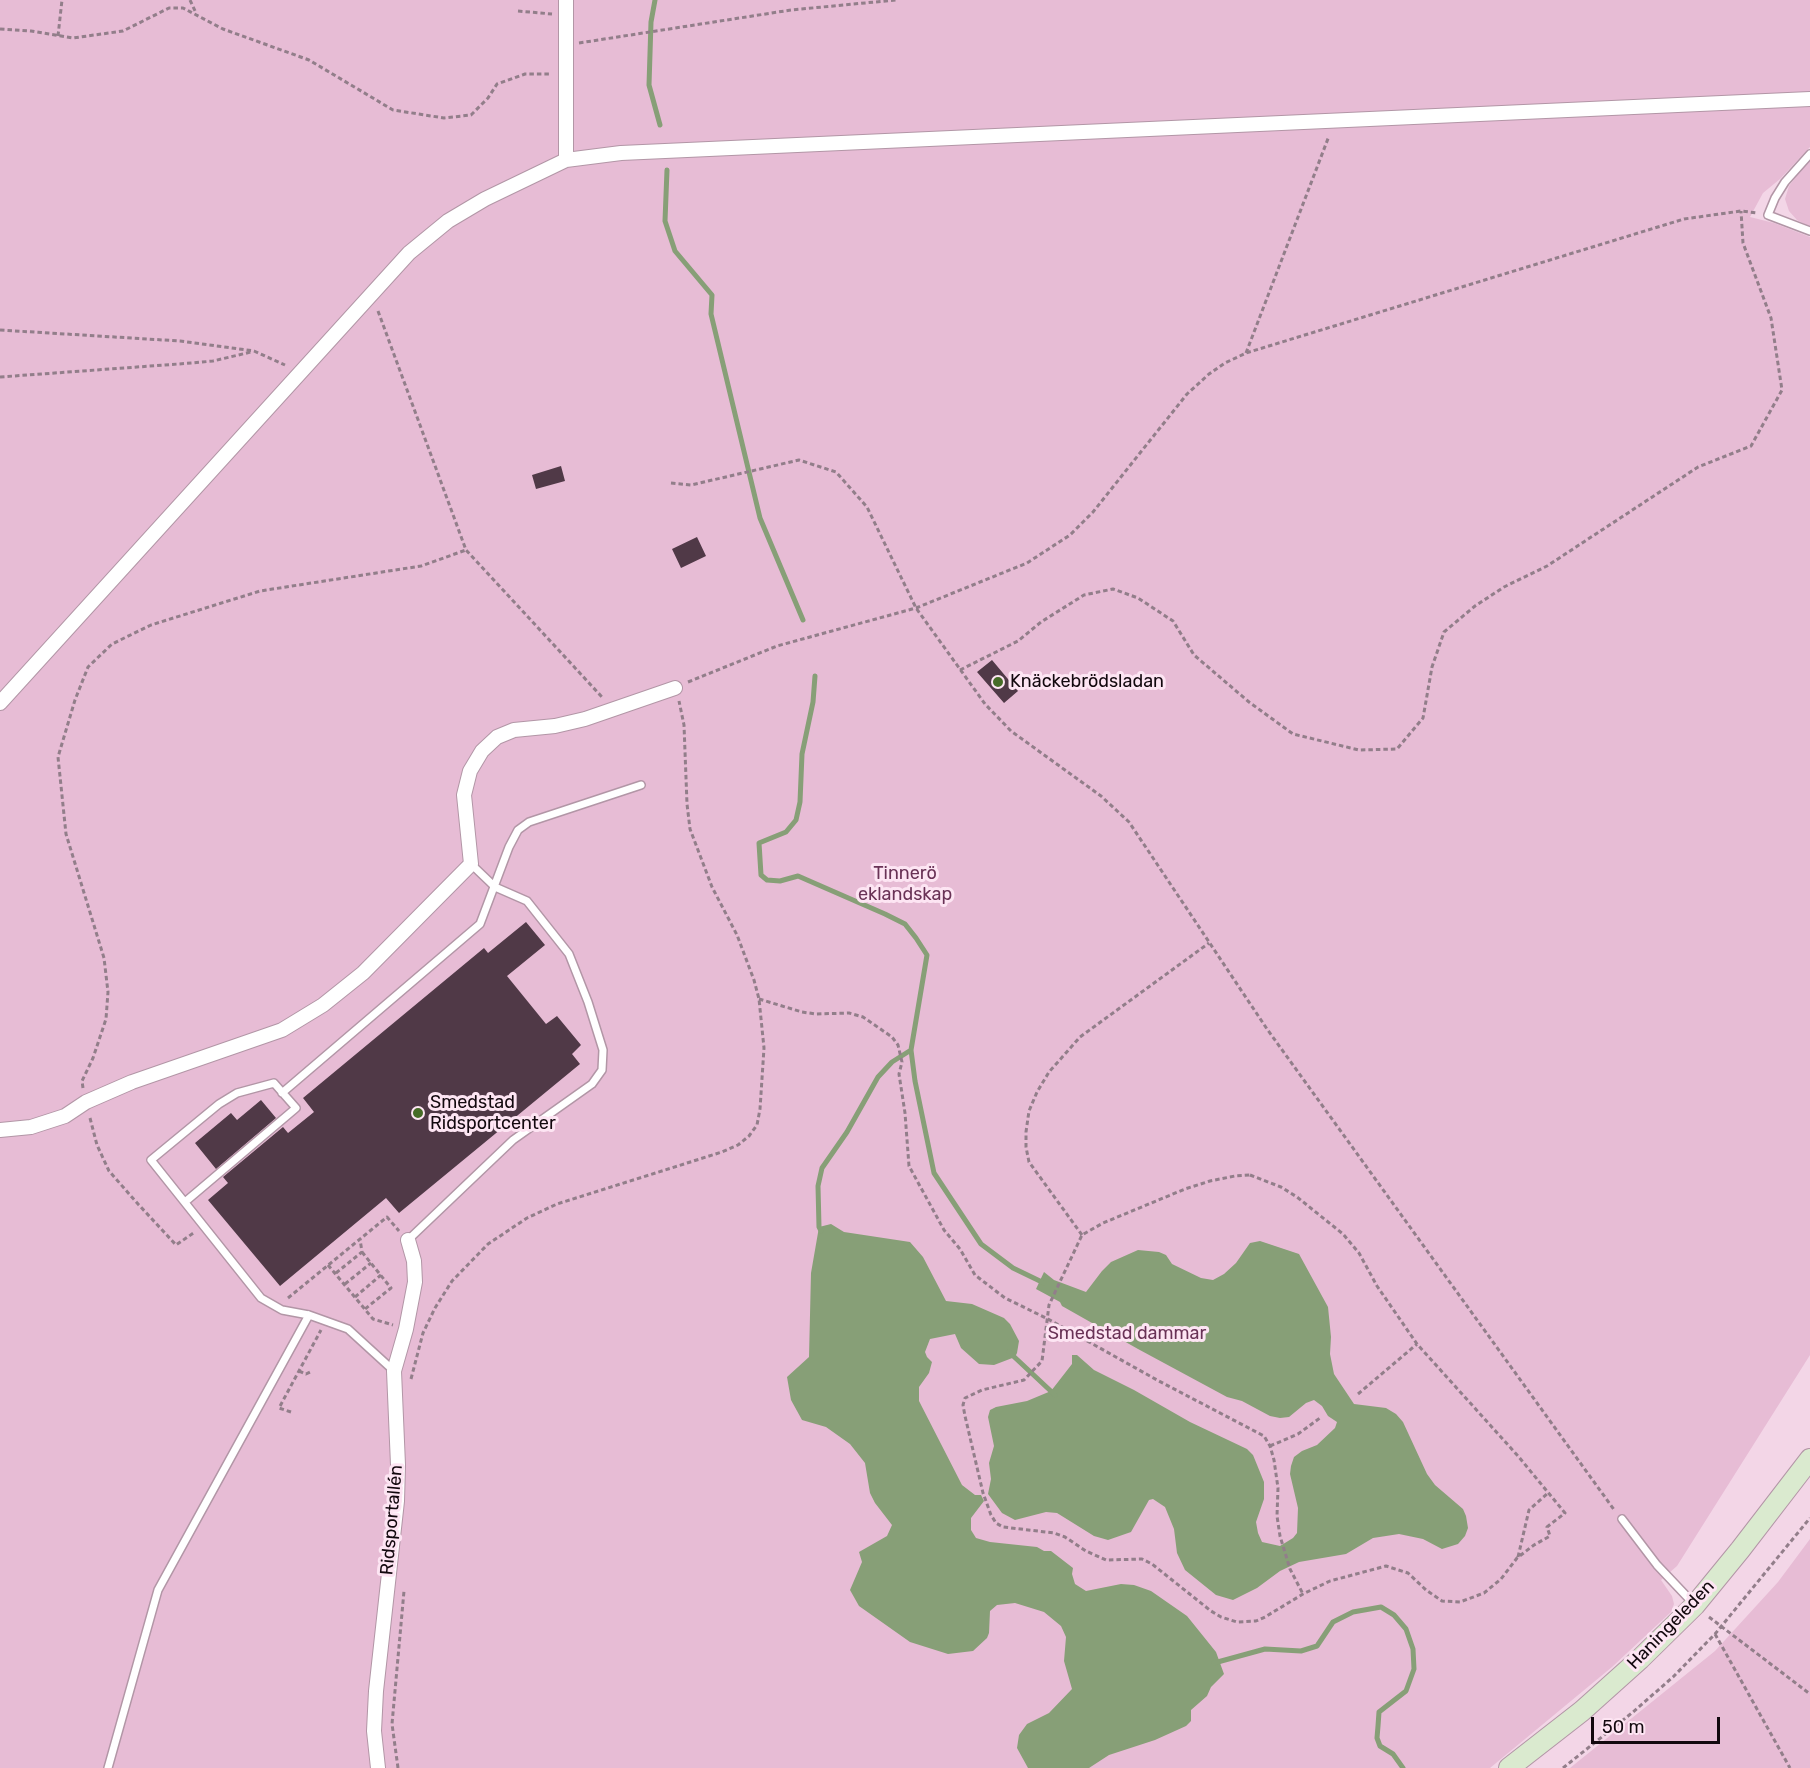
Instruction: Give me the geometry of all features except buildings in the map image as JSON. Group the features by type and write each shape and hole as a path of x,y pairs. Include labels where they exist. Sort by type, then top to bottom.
{"main road":[{"name":"Haningeleden","path":"1509,1768 1582,1711 1695,1605 1810,1459"}],"street":[{"path":"566,0 566,160"},
{"path":"0,704 409,254 448,221 484,199 566,160 621,153 1810,99"},
{"path":"0,1130 32,1127 65,1116 86,1102 132,1082 282,1030 323,1005 363,973 471,864 464,795 470,771 482,751 497,737 514,730 555,726 613,710 675,688"},
{"name":"Ridsportallén","path":"378,1768 374,1731 376,1691 382,1619 397,1501 398,1465 394,1371 406,1329 415,1282 414,1261 408,1240"}],"lane":[{"path":"1810,154 1785,182 1768,215 1810,231"},
{"path":"282,1093 480,924 509,846 518,830 529,822 641,785"},
{"path":"408,1240 513,1140 592,1084 602,1070 603,1050 588,1002 569,954 526,901 495,887 471,864"},
{"path":"185,1202 296,1108 274,1083 237,1094 219,1104 151,1160 261,1298 282,1310 309,1315 348,1329 394,1371"},
{"path":"108,1768 158,1590 309,1315"},
{"path":"1622,1519 1657,1565 1695,1605"}],"path":[{"path":"58,36 62,0"},
{"path":"190,0 197,14"},
{"path":"566,44 791,10 896,0"},
{"path":"0,29 73,38 123,31 169,8 183,8 223,29 309,60 393,110 444,118 471,115 488,98 497,84 525,74 565,74"},
{"path":"518,11 566,15"},
{"path":"1246,353 1335,120"},
{"path":"960,670 1018,641 1041,622 1084,595 1113,589 1138,598 1173,621 1194,655 1248,702 1293,734 1359,750 1397,749 1423,718 1432,668 1444,632 1475,606 1504,587 1547,566 1698,467 1751,446 1782,390 1771,318 1743,243 1741,211"},
{"path":"411,1387 411,1377 423,1333 452,1281 488,1244 527,1218 557,1204 738,1145 757,1125 764,1048 759,999 737,935 712,887 690,829 684,724 675,688 777,646 916,608 1027,563 1070,535 1093,512 1188,394 1209,374 1246,353 1684,219 1741,211 1768,215"},
{"path":"372,295 466,550 613,710"},
{"path":"0,330 180,341 254,351 300,373"},
{"path":"0,377 213,361 254,351"},
{"path":"671,483 691,485 799,460 836,472 867,507 916,608 985,704 1011,731 1101,796 1129,822 1267,1029 1622,1519"},
{"path":"204,1226 176,1245 109,1171 97,1144 86,1102 82,1081 93,1058 106,1019 108,992 104,958 66,834 58,757 88,667 112,644 150,625 249,594 421,566 466,550"},
{"path":"1082,1235 1029,1162 1026,1131 1029,1111 1037,1092 1049,1072 1080,1037 1209,943"},
{"path":"759,999 802,1012 849,1013 863,1017 892,1037 898,1045 902,1062 899,1074 909,1166 944,1230 960,1249 975,1275 983,1282 1005,1298 1263,1436 1270,1446 1278,1488 1277,1515 1280,1536 1290,1569 1303,1594"},
{"path":"1250,1175 1281,1187 1298,1197 1343,1234 1359,1253 1377,1286 1417,1344 1518,1456 1547,1494 1565,1513 1547,1527 1551,1536 1517,1558 1492,1587 1475,1598 1460,1602 1442,1601 1408,1573 1386,1566 1346,1575 1303,1594 1279,1610 1256,1621 1237,1622 1211,1611 1152,1564 1142,1560 1106,1560 1096,1557 1065,1537 1054,1533 1003,1527 996,1523 983,1493 963,1405 965,1398 971,1393 1024,1380 1042,1361 1049,1305 1082,1235 1103,1223 1210,1181 1250,1175"},
{"path":"277,1307 387,1217 408,1240"},
{"path":"360,1239 362,1252 392,1288 365,1309"},
{"path":"336,1274 362,1252"},
{"path":"345,1285 371,1263"},
{"path":"328,1264 373,1319 423,1333"},
{"path":"354,1297 381,1275"},
{"path":"291,1412 279,1408 326,1321"},
{"path":"1358,1394 1417,1344"},
{"path":"299,1371 306,1374 310,1372"},
{"path":"1270,1446 1298,1434 1320,1418"},
{"path":"1517,1558 1529,1510 1547,1494"},
{"path":"1563,1768 1673,1677 1721,1628 1810,1518"},
{"path":"398,1768 392,1724 405,1580"},
{"path":"1721,1628 1810,1694"},
{"path":"1715,1634 1790,1768"}],"green space":[{"name":"Tinnerö eklandskap","path":"0,0 1810,0 1810,147 1780,179 1763,193 1750,217 1774,223 1810,237 1810,1355 1677,1566 1661,1580 1672,1596 1674,1604 1671,1612 1612,1667 1490,1768 0,1768"},
{"path":"1810,158 1810,227 1797,220 1789,211 1785,199 1789,186"},
{"path":"1810,1539 1810,1768 1570,1768 1715,1651 1778,1582"}],"shaded area":[{"name":"Smedstad dammar","path":"831,1224 844,1232 910,1242 923,1257 946,1301 972,1304 1004,1318 1010,1324 1019,1341 1017,1353 1015,1357 994,1365 979,1364 961,1348 955,1334 930,1339 925,1352 932,1362 929,1373 919,1387 919,1401 962,1485 975,1495 981,1495 984,1501 971,1518 971,1530 976,1538 990,1542 1037,1547 1044,1551 1051,1551 1073,1568 1075,1584 1086,1591 1121,1584 1134,1585 1151,1591 1187,1616 1216,1652 1224,1674 1211,1687 1207,1696 1191,1710 1191,1721 1186,1726 1155,1740 1109,1755 1089,1768 1028,1768 1017,1748 1019,1735 1027,1724 1049,1713 1072,1689 1064,1661 1066,1637 1061,1626 1044,1612 1015,1603 997,1605 990,1611 987,1638 973,1651 948,1654 910,1642 859,1606 850,1590 862,1562 859,1552 887,1536 892,1525 870,1493 865,1463 850,1444 826,1427 802,1420 791,1400 787,1377 809,1357 811,1273 819,1227"},
{"name":"Smedstad dammar","path":"1260,1241 1299,1254 1328,1307 1330,1354 1334,1374 1354,1404 1386,1408 1403,1422 1427,1474 1435,1485 1463,1509 1468,1528 1458,1544 1442,1549 1423,1539 1399,1534 1373,1538 1346,1554 1299,1562 1233,1600 1216,1595 1185,1570 1177,1553 1174,1529 1165,1507 1153,1499 1149,1500 1131,1532 1108,1540 1094,1536 1057,1513 1046,1512 1015,1520 1002,1513 988,1494 991,1479 989,1463 994,1446 988,1417 990,1410 1027,1401 1051,1391 1072,1364 1072,1355 1077,1355 1094,1370 1190,1422 1247,1449 1253,1455 1264,1482 1264,1499 1256,1522 1262,1542 1280,1546 1293,1538 1297,1533 1298,1508 1290,1474 1294,1457 1317,1445 1335,1428 1337,1422 1328,1416 1322,1406 1314,1400 1306,1403 1289,1417 1270,1416 1242,1401 1227,1397 1138,1349 1036,1289 1044,1272 1054,1280 1086,1292 1111,1262 1138,1250 1159,1252 1166,1255 1172,1264 1201,1278 1213,1280 1236,1263 1250,1243"}],"waterway":[{"path":"655,0 651,22 649,85 660,125"},
{"path":"667,170 665,221 675,251 712,295 711,314 760,518 803,620"},
{"path":"815,676 813,702 802,754 800,802 796,820 786,832 759,843 761,875 767,880 780,881 798,876 905,924 916,938 927,955 911,1050 934,1173 981,1244 1013,1268 1044,1283"},
{"path":"821,1231 818,1186 822,1168 847,1132 878,1077 892,1062 911,1050"},
{"path":"1009,1352 1055,1395"},
{"path":"1214,1663 1265,1649 1301,1651 1317,1646 1333,1622 1353,1612 1381,1607 1394,1615 1406,1629 1413,1649 1414,1669 1406,1691 1379,1712 1377,1738 1380,1746 1393,1754 1403,1768"}],"place":[{"name":"Knäckebrödsladan","path":"998,682"},
{"name":"Smedstad Ridsportcenter","path":"418,1113"}]}
